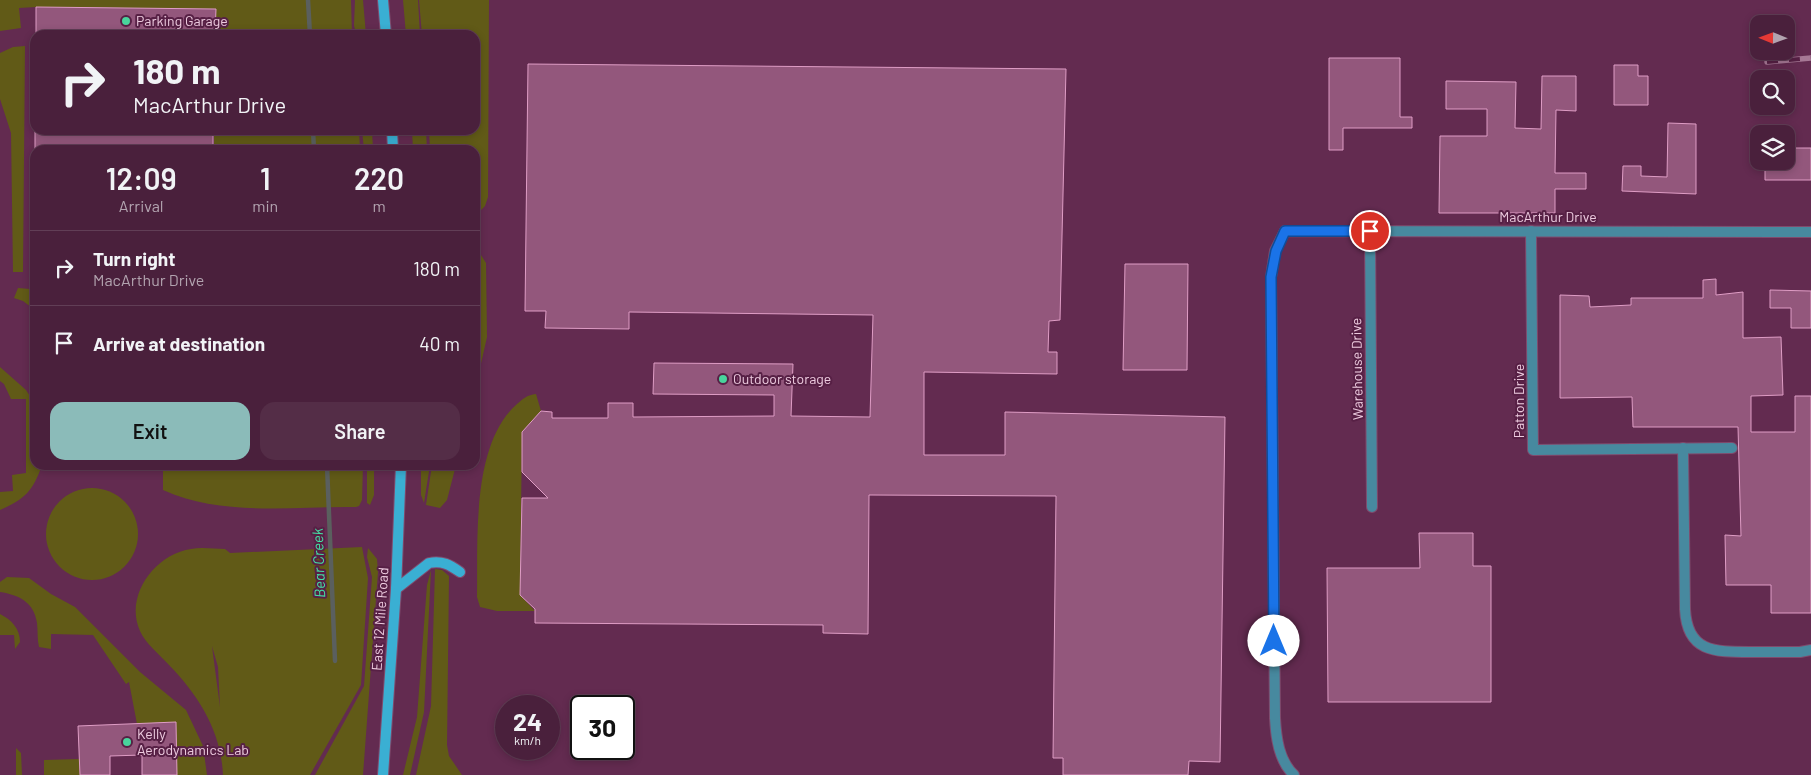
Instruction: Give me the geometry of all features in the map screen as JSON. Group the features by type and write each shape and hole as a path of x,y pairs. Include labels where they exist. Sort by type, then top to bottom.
{"main road":[{"path":"383,0 386,30"},
{"name":"East 12 Mile Road","path":"383,775 396,589 401,470"},
{"path":"396,589 429,563 448,564 460,572"}],"street":[{"name":"MacArthur Drive","path":"1294,775 1283,760 1274,718 1271,277 1276,251 1285,231 1811,232"},
{"name":"Warehouse Drive","path":"1370,231 1372,507"},
{"name":"Patton Drive","path":"1531,231 1533,450 1732,448"},
{"path":"1683,448 1684,609 1686,624 1691,635 1699,644 1717,652 1800,652 1811,650"}],"shaded area":[{"path":"0,0 351,0 352,30 215,30 216,9 36,7 19,8 21,28 0,31"},
{"path":"355,0 363,0 366,30 355,30"},
{"path":"403,0 418,0 420,30 406,30"},
{"path":"419,0 489,0 488,197 485,206 480,211 480,145 430,145 429,135 480,135 480,30 422,30"},
{"path":"25,46 23,272 13,272 11,133 0,99 0,53 13,47"},
{"path":"214,135 359,135 360,145 214,145"},
{"path":"362,135 372,135 373,145 364,145"},
{"path":"412,135 426,135 427,145 413,145"},
{"path":"480,254 486,263 487,337 480,368"},
{"path":"18,288 30,289 30,306 14,298"},
{"path":"0,367 26,390 30,396 30,470 40,470 27,493 16,502 0,510 0,492 13,491 12,475 26,473 26,399 11,399 4,384 0,381"},
{"path":"536,394 541,411 522,432 520,595 535,611 497,611 480,607 477,597 478,522 484,468 491,443 502,421 522,400"},
{"path":"163,470 363,470 362,500 359,506 356,507 233,507 209,504 163,490"},
{"path":"367,470 374,470 374,495 370,505 367,503"},
{"path":"421,470 429,470 424,503 421,495"},
{"path":"431,470 455,470 447,500 440,508 426,505"},
{"path":"92,488 110,492 124,502 134,516 138,534 134,552 124,566 110,576 92,580 74,576 60,566 50,552 46,534 50,516 60,502 74,492"},
{"path":"362,547 368,578 361,685 310,775 223,775 218,744 207,715 190,689 149,644 140,631 136,618 136,604 146,579 155,568 166,559 191,549 225,549 230,553","holes":["212,646 218,667 220,707"]},
{"path":"368,548 377,559 378,572 363,775 315,775 364,686 372,577 367,557"},
{"path":"435,569 442,570 449,576 447,745 449,756 462,775 416,775 431,706"},
{"path":"431,570 424,712 410,775 403,775 417,717 427,585"},
{"path":"7,577 29,578 51,594 75,607 140,672 186,710 203,746 207,775 176,775 137,724 129,682 126,684 93,635 51,634 51,649 39,647 37,623 33,610 19,598 0,592 0,582"},
{"path":"0,614 12,622 19,633 20,642 15,649 14,635 0,635"},
{"path":"16,748 21,753 22,775 16,775"},
{"path":"79,759 80,775 44,775 44,760"}],"building":[{"name":"Parking Garage","path":"36,7 216,9 215,30 36,30"},
{"path":"1329,58 1400,58 1400,117 1412,117 1412,128 1343,128 1343,150 1329,150"},
{"path":"528,64 1066,69 1060,320 1049,321 1048,352 1057,352 1057,374 924,372 924,455 1005,455 1005,412 1225,417 1220,762 1189,761 1188,775 1063,775 1063,758 1053,758 1056,496 869,495 868,634 823,633 823,625 535,623 535,609 520,595 522,498 548,498 522,472 522,432 541,411 552,412 552,418 608,418 608,403 633,403 633,417 774,416 774,395 653,394 654,363 793,364 791,416 870,417 873,315 629,312 629,329 545,328 546,311 525,311"},
{"path":"1614,65 1638,65 1638,76 1648,76 1648,105 1614,105"},
{"path":"1542,76 1576,76 1576,111 1556,110 1555,173 1586,173 1586,189 1555,189 1555,213 1439,213 1440,136 1487,136 1487,109 1446,109 1446,81 1516,82 1515,128 1541,129"},
{"path":"1668,123 1696,124 1696,194 1622,191 1623,166 1641,166 1641,176 1667,177"},
{"path":"35,135 213,135 213,145 35,145"},
{"path":"1795,148 1811,148 1811,180 1765,180 1765,170 1795,170"},
{"path":"1125,264 1188,264 1187,370 1123,370"},
{"path":"1716,279 1716,295 1743,292 1743,338 1781,337 1783,395 1751,396 1751,432 1795,432 1795,396 1811,396 1811,613 1771,613 1771,585 1726,585 1725,535 1741,536 1738,427 1633,427 1632,397 1560,398 1560,295 1589,296 1590,307 1631,305 1631,298 1703,298 1703,280"},
{"path":"1770,290 1811,291 1811,328 1791,328 1791,308 1770,308"},
{"path":"1419,533 1473,533 1473,566 1491,566 1491,702 1328,702 1327,568 1420,568"},
{"name":"Kelly Aerodynamics Lab","path":"176,722 177,775 142,775 142,755 110,756 110,775 80,775 78,726"}],"waterway":[{"name":"Bear Creek","path":"308,0 310,30"},
{"name":"Bear Creek","path":"313,135 314,145"},
{"name":"Bear Creek","path":"327,470 335,661"}],"railway":[{"path":"1767,62 1811,58"}],"place":[{"name":"Parking Garage","path":"126,21"},
{"name":"Outdoor storage","path":"723,379"},
{"name":"Kelly Aerodynamics Lab","path":"127,742"}],"route":[{"path":"1274,641 1271,277 1276,251 1285,231 1370,231"}]}
